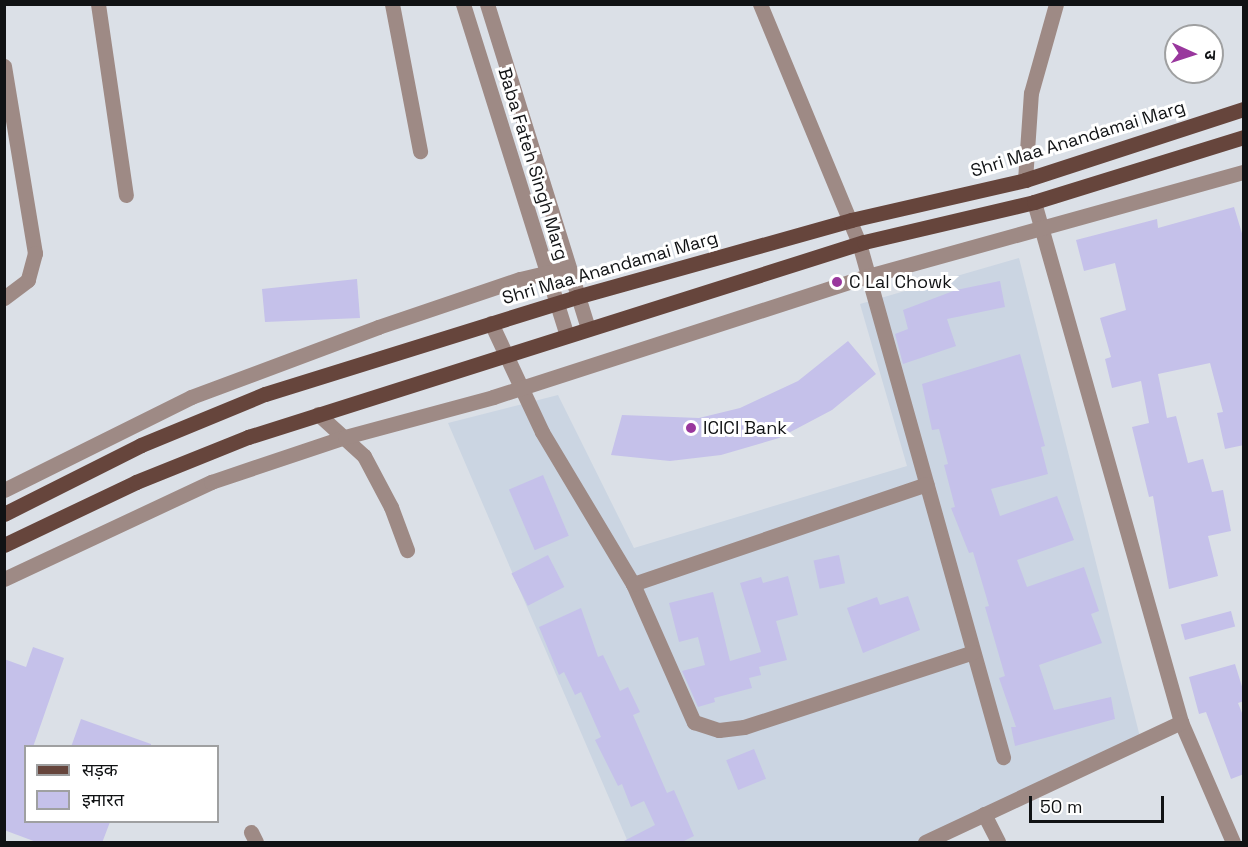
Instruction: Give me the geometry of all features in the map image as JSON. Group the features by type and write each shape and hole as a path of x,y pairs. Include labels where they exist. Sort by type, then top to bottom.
{"main road":[{"name":"Shri Maa Anandamai Marg","path":"4,514 141,445 265,394 576,297 850,220 1024,180 1244,109"},
{"path":"4,545 136,482 318,414 859,243 1034,202 1244,137"}],"street":[{"path":"98,4 126,195"},
{"path":"392,4 420,151"},
{"name":"Baba Fateh Singh Marg","path":"463,4 567,335"},
{"name":"Baba Fateh Singh Marg","path":"487,4 576,297 588,328"},
{"path":"759,4 859,243 1003,757"},
{"path":"1024,180 1031,93 1056,4"},
{"path":"4,66 35,253 28,280 4,298"},
{"path":"4,579 211,482 345,437 521,388 868,276 1042,225 1244,172"},
{"path":"1034,202 1181,722 1233,843"},
{"name":"Shri Maa Anandamai Marg","path":"4,490 191,397 378,327 547,272 567,268"},
{"path":"491,323 503,354 542,432 633,584 694,722 702,727 744,727 973,652"},
{"path":"318,414 364,456 378,480 407,550"},
{"path":"633,584 926,484"},
{"path":"925,843 1181,722"},
{"path":"984,814 998,843"}],"shaded area":[{"path":"1019,258 1140,737 918,842 628,842 448,423 558,395 634,548 907,466 860,304"}],"building":[{"path":"1234,207 1244,240 1244,445 1225,449 1217,413 1223,412 1210,363 1158,374 1167,418 1176,416 1188,463 1203,459 1212,492 1223,490 1231,531 1208,536 1218,576 1169,589 1153,496 1149,497 1132,427 1149,423 1141,381 1112,388 1105,359 1111,357 1100,318 1126,310 1115,263 1084,271 1076,240 1157,219 1158,228"},
{"path":"357,279 360,318 265,322 262,289"},
{"path":"1000,281 1005,307 947,319 956,346 903,364 895,334 908,329 903,310 956,290"},
{"path":"848,341 876,374 832,410 779,438 721,455 670,461 611,455 622,415 699,418 740,408 798,381"},
{"path":"1020,354 1045,446 1041,447 1048,474 991,489 1000,516 1057,496 1074,540 1017,560 1027,587 1084,567 1099,611 1091,614 1102,643 1039,665 1054,710 1111,697 1115,719 1015,746 1011,727 1016,727 999,678 1005,676 985,607 989,606 973,552 969,553 951,508 955,507 944,465 948,464 939,429 932,430 922,384"},
{"path":"543,475 569,536 535,550 509,489"},
{"path":"548,555 564,587 528,606 511,574"},
{"path":"839,555 845,583 820,589 814,560"},
{"path":"788,576 798,615 776,621 787,660 759,667 761,675 749,678 752,688 714,698 715,702 698,707 682,671 705,665 698,637 679,642 669,603 713,592 730,661 761,652 740,583 761,577 763,583"},
{"path":"908,596 920,630 863,653 847,608 877,597 880,605"},
{"path":"581,608 598,657 603,655 620,691 628,687 640,712 633,715 667,793 674,790 694,836 680,843 620,843 655,825 644,801 631,807 622,784 618,786 595,740 601,737 581,692 575,695 564,672 559,675 539,627"},
{"path":"1231,611 1235,626 1185,640 1181,624"},
{"path":"33,647 64,658 34,745 24,745 24,823 110,823 102,843 39,843 4,830 4,659 26,667"},
{"path":"1235,664 1244,693 1244,701 1238,703 1244,718 1244,774 1231,779 1206,712 1199,714 1189,677"},
{"path":"81,719 151,744 151,745 72,745"},
{"path":"754,749 766,779 738,790 726,760"}],"place":[{"name":"C Lal Chowk","path":"837,282"},
{"name":"ICICI Bank","path":"691,428"}]}
